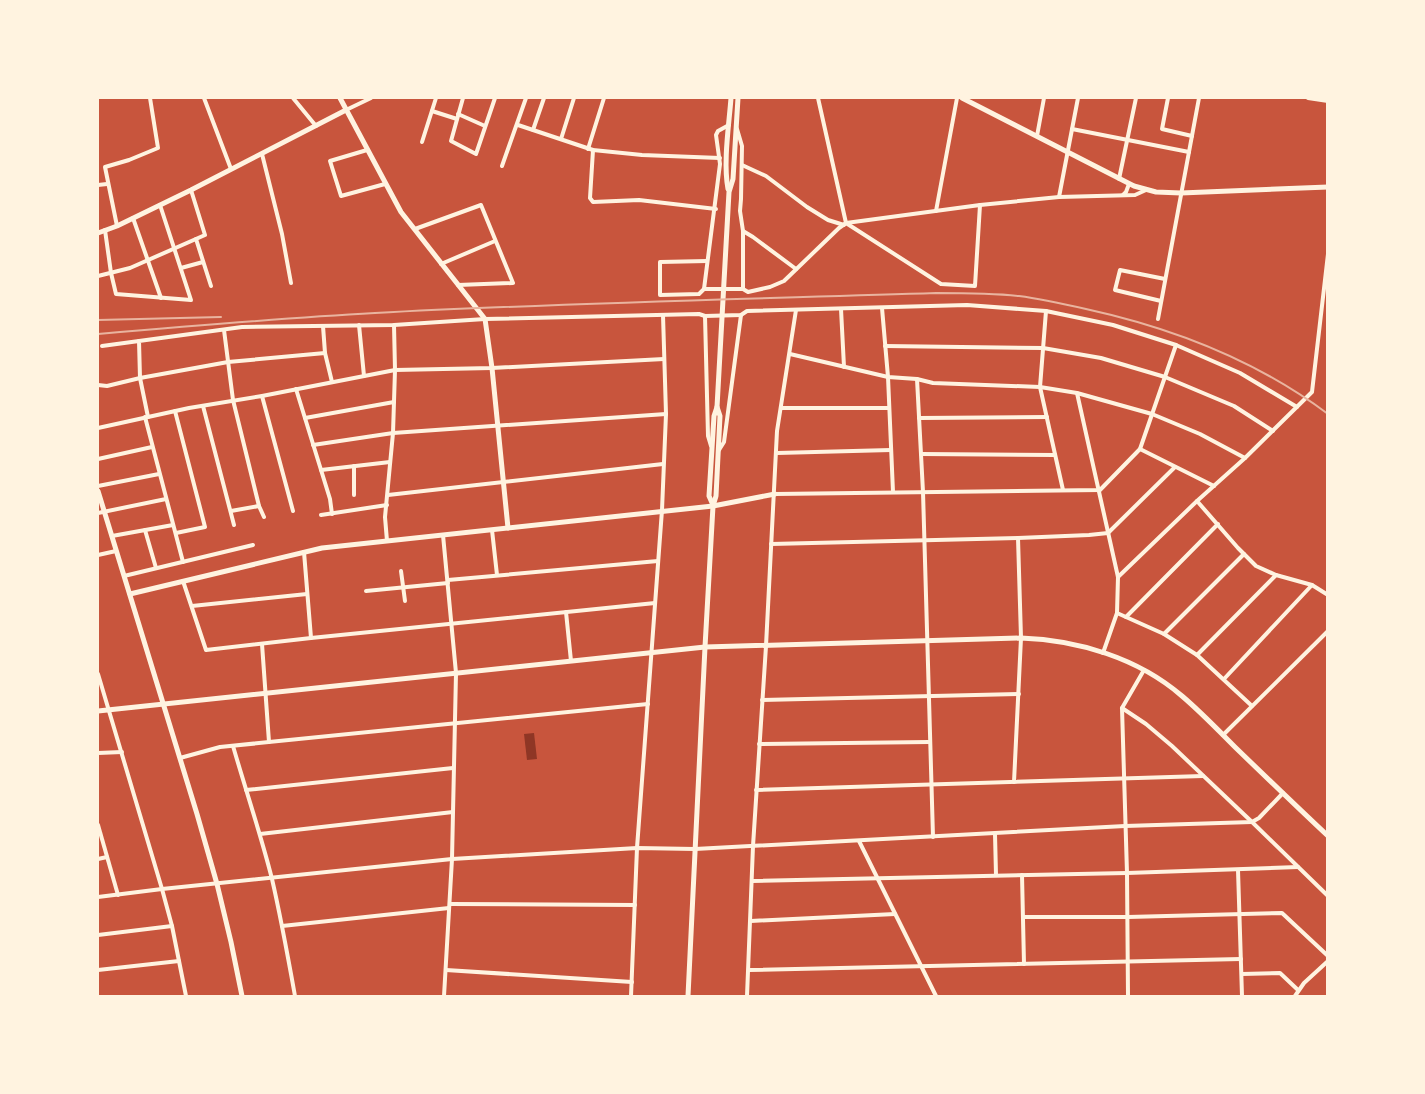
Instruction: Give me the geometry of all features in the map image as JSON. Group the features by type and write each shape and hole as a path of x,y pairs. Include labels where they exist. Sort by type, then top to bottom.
{"street":[{"path":"117,226 104,166 129,160 158,148 150,98"},
{"path":"204,98 231,169"},
{"path":"293,98 316,126"},
{"path":"340,98 401,212 485,319 492,368 508,528"},
{"path":"98,233 117,226 191,190 371,98"},
{"path":"422,142 436,98"},
{"path":"463,98 451,141 476,154 495,98"},
{"path":"502,166 526,98"},
{"path":"533,130 544,98"},
{"path":"561,139 574,98"},
{"path":"588,148 604,98"},
{"path":"688,996 704,647 713,506 710,496 715,450 714,416 717,407 729,192 727,179 731,98"},
{"path":"729,192 733,179 738,98"},
{"path":"818,98 845,224"},
{"path":"936,211 957,98"},
{"path":"962,98 1068,151 1119,179 1146,190 1161,193 1181,193 1328,187"},
{"path":"1037,136 1044,98"},
{"path":"1059,197 1078,98"},
{"path":"1119,179 1136,98"},
{"path":"1168,98 1162,129 1192,136"},
{"path":"1158,320 1199,98"},
{"path":"1308,98 1328,101"},
{"path":"432,111 485,126"},
{"path":"518,125 593,150 642,155 720,158"},
{"path":"708,261 660,262 660,295 699,294 704,289 716,209 720,164 716,135 718,131 730,125"},
{"path":"737,127 742,146 742,199 740,211 743,288"},
{"path":"1072,129 1189,152"},
{"path":"368,150 330,160 342,196 386,184"},
{"path":"593,150 590,198 593,202 639,200 716,209"},
{"path":"262,154 282,234 291,283"},
{"path":"742,165 766,176 807,207 828,220 845,224 941,284 975,286 980,205"},
{"path":"98,185 108,184"},
{"path":"1123,195 1129,184"},
{"path":"98,276 130,268 205,235 191,190"},
{"path":"704,289 743,288 748,292 770,287 784,281 845,224 980,205 1059,197 1135,195 1146,190"},
{"path":"105,230 116,294 191,300 160,205"},
{"path":"414,229 481,205 513,283 458,285"},
{"path":"133,218 161,298"},
{"path":"742,231 796,269"},
{"path":"196,239 211,286"},
{"path":"441,264 496,240"},
{"path":"1118,578 1312,392 1328,254"},
{"path":"181,268 203,262"},
{"path":"1161,301 1115,290 1120,270 1165,279"},
{"path":"102,346 242,327 394,325 485,319 699,314 705,316 742,315 747,311 967,306 1046,312 1113,325 1176,345 1240,373 1297,407"},
{"path":"882,308 888,377 893,492"},
{"path":"841,309 844,367"},
{"path":"748,996 753,846 778,431 796,310"},
{"path":"1046,312 1040,387 1063,490"},
{"path":"631,996 637,848 662,510 666,414 662,315"},
{"path":"715,450 724,442 742,315"},
{"path":"705,316 708,436 715,450"},
{"path":"359,325 364,376"},
{"path":"387,541 385,517 393,433 394,325"},
{"path":"323,326 325,353 332,382"},
{"path":"224,330 233,400 259,506 264,517"},
{"path":"139,341 140,378 146,417 152,447 183,562"},
{"path":"130,594 322,548 713,506 775,494 1100,490 1140,449 1176,345"},
{"path":"885,346 1043,348 1100,358 1165,377 1234,406 1273,431"},
{"path":"98,385 107,386 228,362 325,353"},
{"path":"790,354 888,377 933,383 1040,387 1077,393 1152,414 1200,434 1245,458"},
{"path":"98,428 175,411 296,390 395,370 492,368 664,359"},
{"path":"917,380 923,492 932,837"},
{"path":"296,390 330,499 332,514"},
{"path":"1077,393 1118,578 1117,613 1103,653"},
{"path":"262,396 293,511"},
{"path":"305,418 394,402"},
{"path":"203,406 234,525"},
{"path":"782,408 889,408"},
{"path":"175,411 205,527 176,534"},
{"path":"313,444 393,433 666,414"},
{"path":"919,418 1047,417"},
{"path":"98,459 152,447"},
{"path":"1140,449 1214,486"},
{"path":"777,453 891,450"},
{"path":"921,454 1055,455"},
{"path":"321,470 390,462"},
{"path":"388,495 663,464"},
{"path":"354,466 354,495"},
{"path":"772,544 1090,536 1108,533 1175,467"},
{"path":"98,486 159,474"},
{"path":"98,491 217,884 242,996"},
{"path":"98,513 166,499"},
{"path":"1197,501 1256,566 1276,575 1312,585 1328,595"},
{"path":"321,516 386,505"},
{"path":"231,511 259,506"},
{"path":"1126,617 1218,524"},
{"path":"112,536 173,525"},
{"path":"145,530 156,568"},
{"path":"492,530 497,575"},
{"path":"443,535 456,674 452,859 444,996"},
{"path":"1014,782 1021,638 1018,538"},
{"path":"124,576 253,545"},
{"path":"98,555 116,551"},
{"path":"304,552 311,638"},
{"path":"1164,634 1244,554"},
{"path":"366,591 403,588 497,575 658,561"},
{"path":"401,571 405,601"},
{"path":"1197,654 1276,575"},
{"path":"184,580 206,650 655,603"},
{"path":"1224,679 1312,585"},
{"path":"192,606 307,594"},
{"path":"566,612 571,662"},
{"path":"1117,613 1164,634 1197,654 1252,706"},
{"path":"1223,735 1328,631"},
{"path":"98,711 704,647 1021,638 1061,641 1123,660 1144,670 1181,695 1328,836"},
{"path":"262,644 269,742"},
{"path":"1128,996 1128,917 1122,708 1144,670"},
{"path":"98,674 162,889 172,926 186,996"},
{"path":"762,700 1019,694"},
{"path":"180,758 206,750 233,746 648,704"},
{"path":"1122,708 1146,724 1172,746 1328,896"},
{"path":"759,744 929,742"},
{"path":"233,746 260,834 271,878 295,996"},
{"path":"98,754 122,752"},
{"path":"246,790 453,768"},
{"path":"756,790 1203,776"},
{"path":"98,897 452,859 637,848 695,849 1125,826 1252,822 1259,818 1283,793"},
{"path":"260,834 453,812"},
{"path":"98,825 118,895"},
{"path":"995,834 996,875"},
{"path":"859,841 936,996"},
{"path":"98,858 107,858"},
{"path":"752,881 1127,873 1298,867"},
{"path":"1238,870 1242,996"},
{"path":"1022,875 1024,964"},
{"path":"282,926 450,906 635,905"},
{"path":"1023,917 1128,917 1282,913 1328,956"},
{"path":"751,920 895,914"},
{"path":"98,934 172,926"},
{"path":"749,970 1241,959"},
{"path":"98,970 179,961"},
{"path":"1295,996 1298,990 1328,961"},
{"path":"446,970 632,982"},
{"path":"1242,974 1280,973 1298,990"}],"shaded area":[{"path":"534,733 537,759 527,760 524,734"}],"railway":[{"path":"98,334 375,313 936,293 999,294 1086,309 1182,336 1213,348 1272,377 1328,414"},
{"path":"98,320 221,317"}]}
